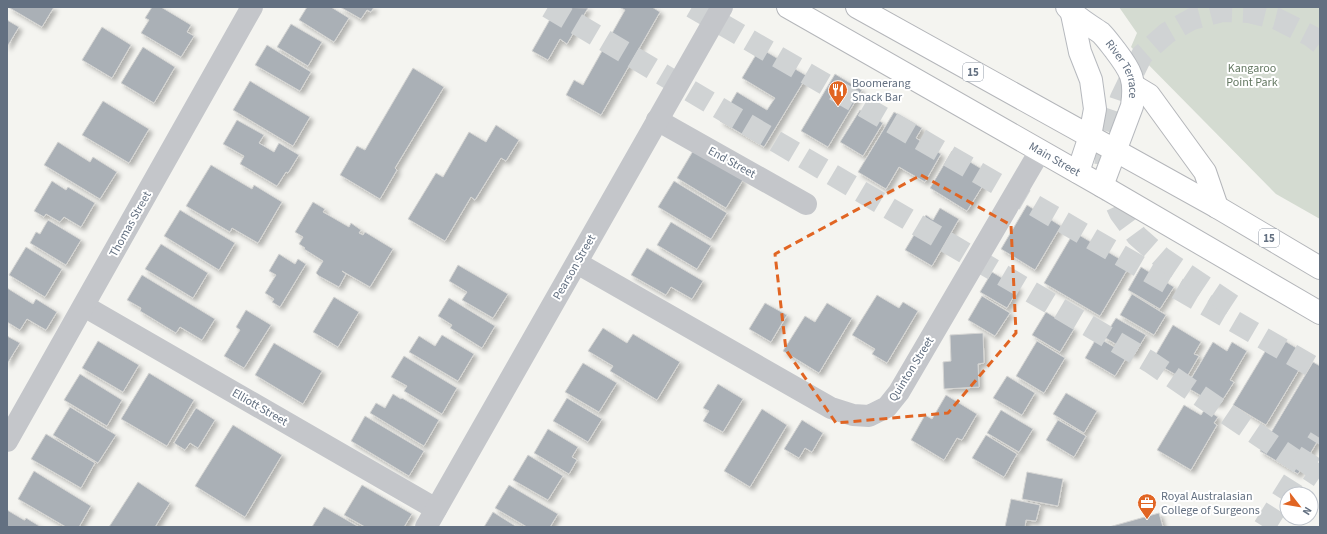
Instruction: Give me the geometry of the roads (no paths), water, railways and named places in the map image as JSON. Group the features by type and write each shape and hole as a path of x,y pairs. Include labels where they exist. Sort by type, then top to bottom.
{"main road":[{"name":"Main Street","path":"788,7 1078,172 1320,313"},
{"name":"15","path":"857,7 1218,208 1320,268"},
{"name":"River Terrace","path":"1070,10 1080,52 1087,68 1094,96 1095,109 1090,136 1078,172"},
{"name":"River Terrace","path":"1070,10 1103,35 1125,64 1133,79 1134,86 1132,106 1102,186"},
{"path":"1134,86 1149,95 1205,172 1218,208"}],"street":[{"name":"Thomas Street","path":"7,441 252,7"},
{"name":"Pearson Street","path":"431,518 722,7"},
{"name":"End Street","path":"657,120 806,204"},
{"name":"Quinton Street","path":"577,262 831,408 852,415 869,416 887,407 899,392 1040,151"},
{"name":"Elliott Street","path":"84,306 431,518"}],"tunnel":[{"path":"548,7 1150,362 1320,477"},
{"path":"692,7 1320,371"},
{"path":"1232,305 1162,258 1137,236 1120,213 1104,178 1108,137 1121,98 1142,55 1167,33 1192,19 1222,11 1249,12 1277,19 1311,36 1320,43"},
{"path":"1264,527 1320,438"}],"place":[{"name":"Boomerang Snack Bar","path":"838,107"},
{"name":"Royal Australasian College of Surgeons","path":"1147,520"}],"park label":[{"name":"Kangaroo Point Park","path":"1252,75"}]}
